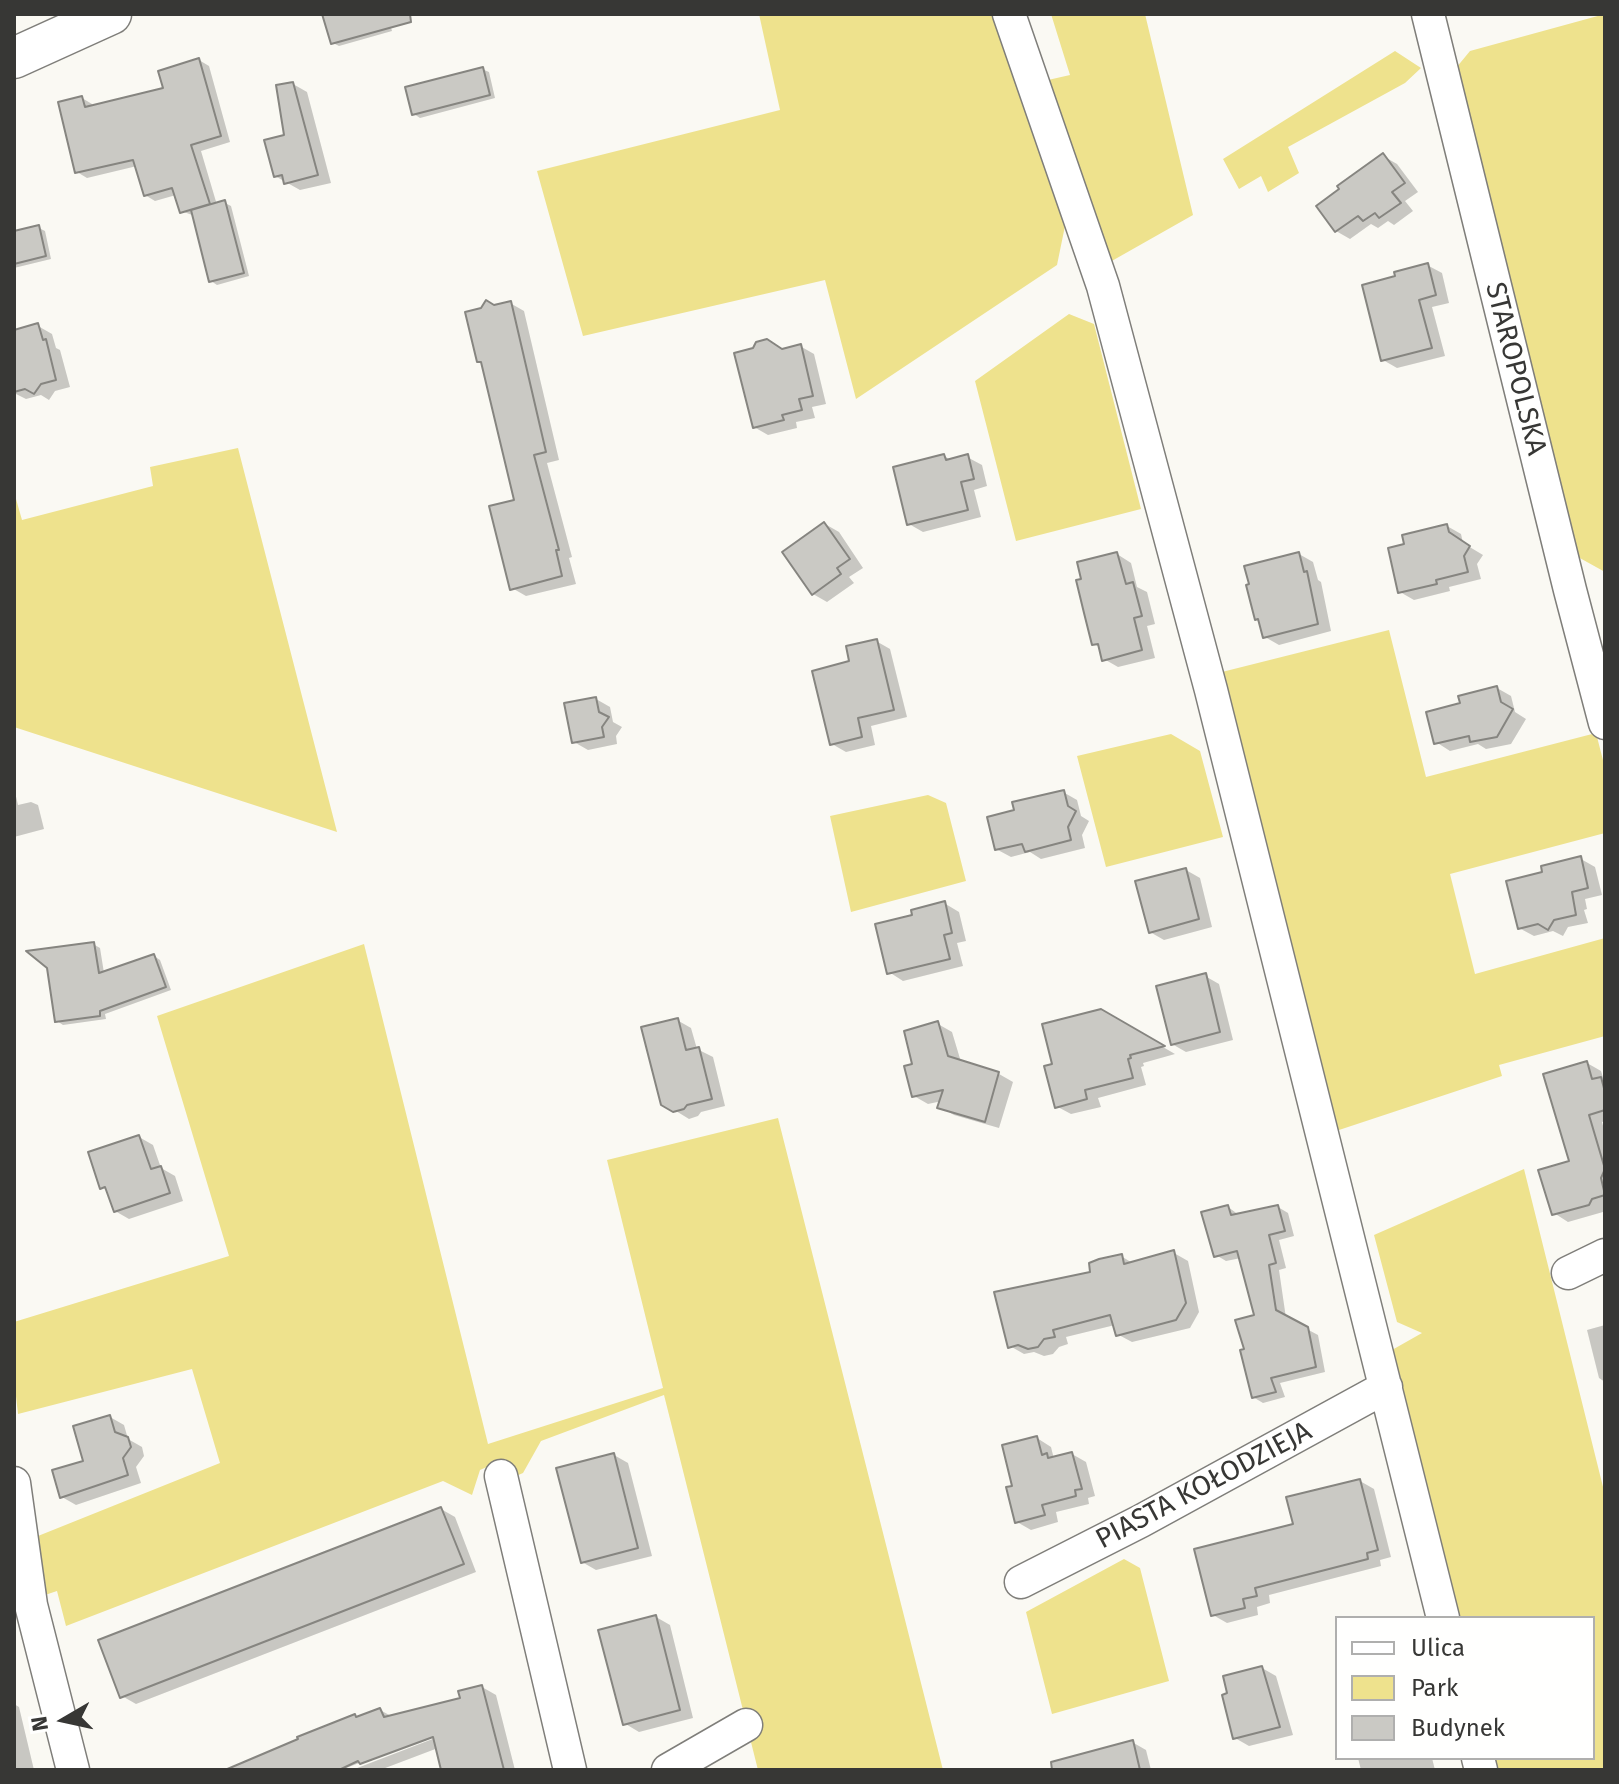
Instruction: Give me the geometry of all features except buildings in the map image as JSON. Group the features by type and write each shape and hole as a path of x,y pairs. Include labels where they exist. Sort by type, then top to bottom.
{"street":[{"path":"14,58 111,14"},
{"path":"1009,14 1103,286 1211,690 1443,1616"},
{"name":"STAROPOLSKA","path":"1428,14 1605,723"},
{"path":"1568,1273 1605,1255"},
{"name":"PIASTA KOŁODZIEJA","path":"1021,1582 1141,1521 1386,1387"},
{"path":"501,1476 570,1770"},
{"path":"14,1483 31,1605 73,1770"},
{"path":"668,1770 746,1725"}],"green space":[{"path":"759,14 997,14 1065,226 1057,265 856,399 825,280 583,336 537,171 780,110"},
{"path":"1051,14 1145,14 1193,215 1110,262 1048,80 1070,75"},
{"path":"1605,14 1605,572 1578,557 1456,68 1470,51"},
{"path":"1395,51 1421,68 1405,83 1288,147 1299,173 1268,192 1261,176 1239,189 1223,159"},
{"path":"1069,314 1094,324 1141,509 1016,541 975,381"},
{"path":"238,448 337,832 14,727 14,492 22,520 153,486 150,467"},
{"path":"1389,630 1426,777 1596,733 1605,768 1605,833 1450,874 1475,974 1605,938 1605,1036 1499,1065 1502,1076 1336,1131 1218,673"},
{"path":"1171,734 1200,751 1223,837 1106,867 1077,756"},
{"path":"928,795 946,803 966,881 851,912 830,816"},
{"path":"364,944 488,1444 663,1388 607,1160 778,1118 943,1770 758,1770 664,1395 541,1441 523,1473 509,1479 505,1459 480,1470 472,1495 443,1481 66,1626 57,1591 45,1595 38,1536 220,1463 192,1369 18,1414 14,1378 14,1322 229,1256 157,1016"},
{"path":"1524,1169 1605,1495 1605,1770 1491,1770 1488,1760 1595,1760 1595,1616 1455,1616 1392,1350 1422,1333 1397,1322 1374,1235"},
{"path":"1124,1559 1140,1568 1169,1681 1052,1714 1026,1612"}]}
